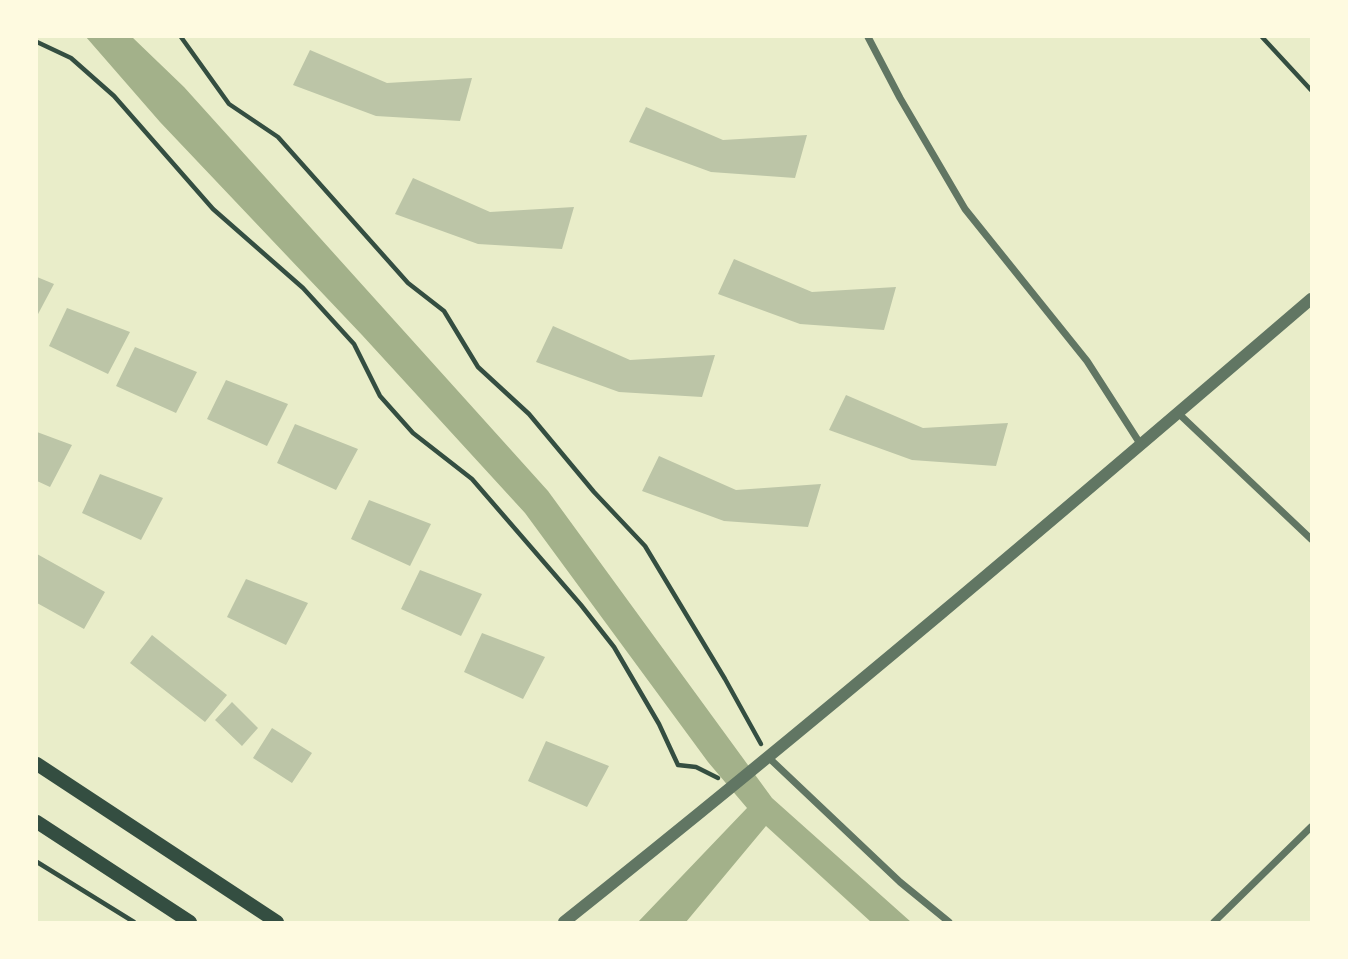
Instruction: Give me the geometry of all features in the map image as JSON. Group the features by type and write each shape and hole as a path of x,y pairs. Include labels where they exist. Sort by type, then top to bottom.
{"main road":[{"path":"37,764 276,922"},
{"path":"37,822 190,922"}],"street":[{"path":"868,37 965,209 1087,361 1142,446"},
{"path":"564,922 724,794 1142,446 1311,299"},
{"path":"1178,413 1311,539"},
{"path":"768,757 900,882 949,922"},
{"path":"1214,922 1311,827"}],"path":[{"path":"181,37 229,104 278,138 408,283 444,312 478,367 529,414 594,492 645,546 725,679 768,757"},
{"path":"1262,37 1311,90"},
{"path":"37,43 71,58 114,96 213,209 303,288 355,344 380,396 413,433 472,479 598,626 659,724 678,765 696,766 717,777 724,794"},
{"path":"37,862 134,922"}],"shaded area":[{"path":"86,37 132,37 184,87 548,491 772,798 911,922 871,922 766,826 686,922 638,922 747,808 708,762 525,513 362,335 160,122"}],"building":[{"path":"310,50 387,83 472,78 460,121 376,116 293,85"},
{"path":"646,107 723,140 807,135 795,178 711,172 629,142"},
{"path":"413,178 490,212 574,207 562,249 478,244 395,214"},
{"path":"734,259 812,292 896,287 884,330 800,324 718,294"},
{"path":"37,277 54,284 37,316"},
{"path":"67,308 130,332 108,374 49,346"},
{"path":"553,326 630,360 715,355 702,397 619,392 536,362"},
{"path":"135,347 197,372 176,413 116,386"},
{"path":"226,380 288,404 267,446 207,419"},
{"path":"846,395 923,428 1008,423 996,466 912,460 829,430"},
{"path":"295,424 358,449 336,490 277,463"},
{"path":"37,432 72,445 50,487 37,481"},
{"path":"659,456 736,490 821,484 808,527 724,521 642,491"},
{"path":"100,474 163,498 141,540 82,513"},
{"path":"369,500 431,524 410,566 351,539"},
{"path":"37,554 105,592 84,629 37,603"},
{"path":"420,570 482,594 461,636 401,609"},
{"path":"246,579 308,603 286,645 227,617"},
{"path":"482,633 545,657 523,699 464,672"},
{"path":"152,635 227,695 205,722 130,663"},
{"path":"232,702 258,728 242,746 215,720"},
{"path":"272,728 312,753 292,783 253,758"},
{"path":"546,741 609,766 587,807 528,781"}]}
